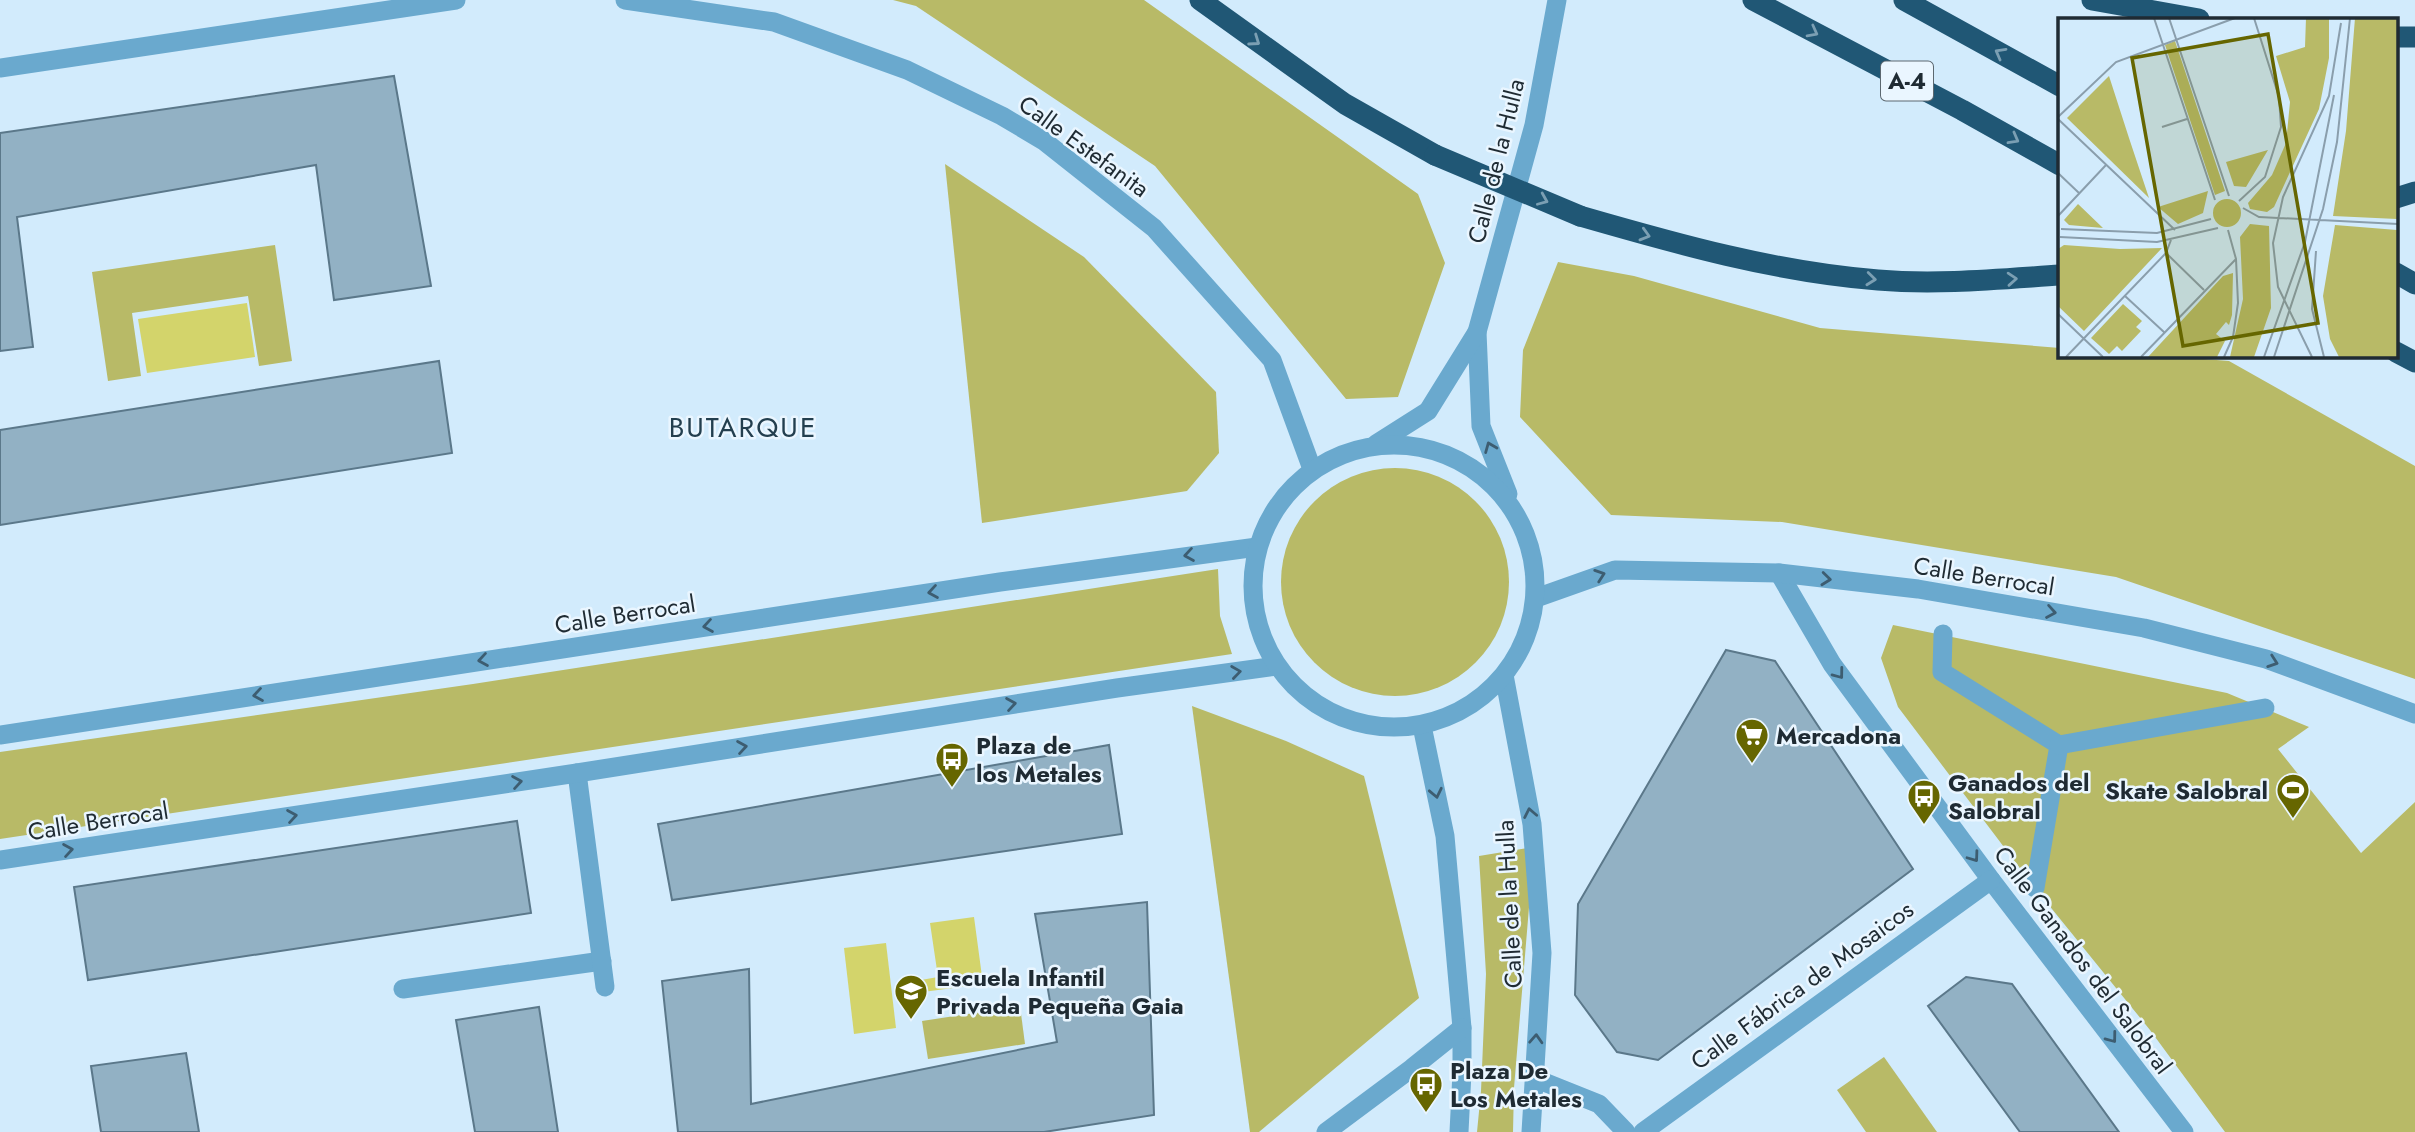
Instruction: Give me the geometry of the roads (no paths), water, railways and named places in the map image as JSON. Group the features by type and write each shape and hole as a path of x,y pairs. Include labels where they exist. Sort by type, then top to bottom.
{"highway":[{"path":"1200,0 1345,104 1435,155 1580,216 1709,253 1878,280 1965,282 2058,275"},
{"name":"A-4","path":"1753,0 2058,164"},
{"path":"1904,0 2058,85"},
{"path":"2092,0 2193,18"},
{"path":"2398,197 2415,192"},
{"path":"2398,274 2415,284"},
{"path":"2398,353 2415,362"}],"street":[{"path":"0,68 456,0"},
{"name":"Calle Estefanita","path":"625,0 774,22 907,70 1002,116 1044,141 1154,228 1272,360 1312,469"},
{"name":"Calle de la Hulla","path":"1477,332 1534,125 1557,0"},
{"path":"1375,444 1428,411 1477,332"},
{"path":"1477,332 1481,426 1532,553 1536,598 1520,652 1504,676 1481,698 1453,716 1422,726 1366,726 1315,705 1276,666 1253,608 1257,547 1278,503 1312,469 1342,453 1375,444 1416,445 1455,457 1489,480 1515,511"},
{"name":"Calle Berrocal","path":"0,735 1000,582 1257,547"},
{"name":"Calle Berrocal","path":"1536,598 1615,570 1779,573 1918,589 2144,628 2266,659 2415,714"},
{"name":"Calle Ganados del Salobral","path":"1779,573 1832,664 1991,880 2184,1132"},
{"path":"1943,634 1942,672 2059,745 2265,708"},
{"name":"Calle Berrocal","path":"0,860 1117,688 1276,666"},
{"name":"Calle de la Hulla","path":"1504,676 1533,835 1542,953 1531,1132"},
{"path":"1422,726 1445,836 1462,1028 1459,1132"},
{"path":"2035,888 2059,745"},
{"path":"577,773 605,987"},
{"name":"Calle Fábrica de Mosaicos","path":"1643,1132 1991,880"},
{"path":"403,989 602,961"},
{"path":"1326,1132 1462,1028"},
{"path":"1534,1078 1599,1104 1626,1132"}],"place":[{"name":"Mercadona","path":"1752,765"},
{"name":"Plaza de los Metales","path":"952,789"},
{"name":"Skate Salobral","path":"2293,820"},
{"name":"Ganados del Salobral","path":"1924,826"},
{"name":"Escuela Infantil Privada Pequeña Gaia","path":"911,1021"},
{"name":"Plaza De Los Metales","path":"1426,1114"}],"district":[{"name":"BUTARQUE","path":"743,427"}]}
